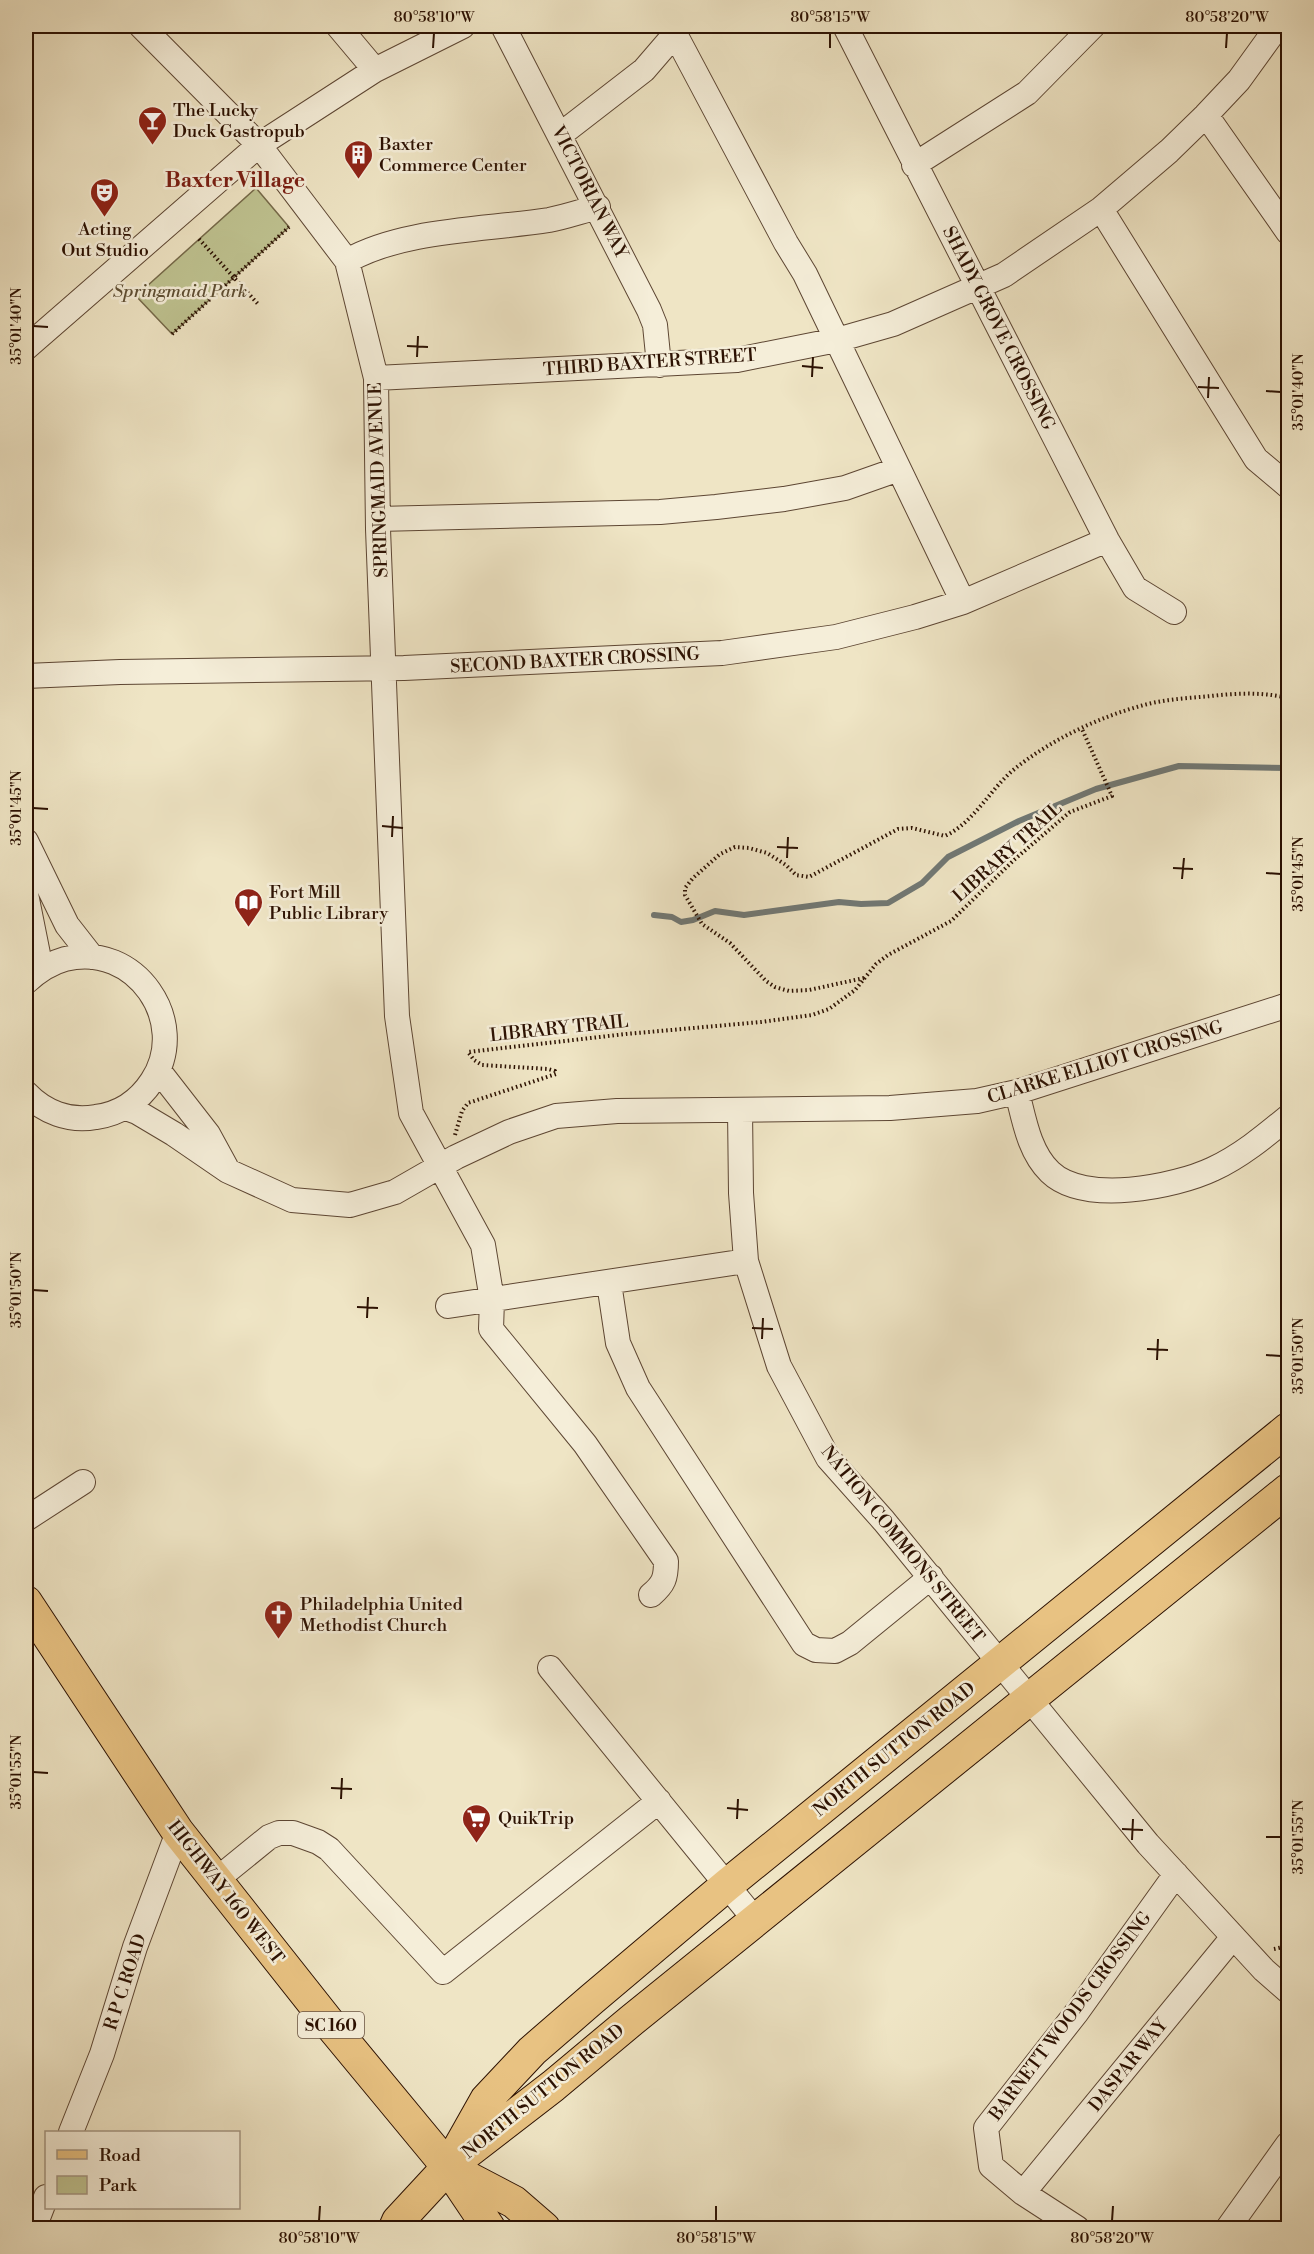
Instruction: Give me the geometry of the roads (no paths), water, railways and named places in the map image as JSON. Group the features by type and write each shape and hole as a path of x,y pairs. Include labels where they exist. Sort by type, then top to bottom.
{"main road":[{"name":"NORTH SUTTON ROAD","path":"448,2167 486,2100 532,2051 727,1885 1288,1430"},
{"name":"NORTH SUTTON ROAD","path":"448,2167 1031,1700 1288,1490"},
{"name":"HIGHWAY 160 WEST","path":"26,1602 178,1832 333,2028 448,2167 489,2229"},
{"name":"HIGHWAY 160 WEST","path":"448,2167 514,2202 544,2229"},
{"path":"395,2229 398,2221 448,2167"}],"street":[{"path":"141,26 259,145"},
{"path":"338,26 375,70"},
{"path":"26,348 259,145 375,70 463,26"},
{"name":"VICTORIAN WAY","path":"503,26 649,310 655,325 659,365"},
{"name":"SHADY GROVE CROSSING","path":"847,26 914,165 1107,540 1135,588 1174,612"},
{"path":"914,165 1027,93 1093,26"},
{"name":"THIRD BAXTER STREET","path":"376,378 737,360 837,340 893,324 1004,275 1101,209 1169,151 1206,115 1239,80 1278,26"},
{"path":"560,135 610,99 644,70 677,30 780,233 805,274 963,602"},
{"path":"1206,115 1288,232"},
{"name":"SPRINGMAID AVENUE","path":"259,145 347,261 376,378 378,519 397,1016 411,1113 483,1245 492,1300 491,1329 585,1444 666,1561 666,1577 662,1586 651,1595"},
{"path":"347,261 366,250 427,236 550,219 598,207"},
{"path":"1101,209 1256,459 1288,486"},
{"path":"378,519 660,512 716,507 784,499 845,488 899,469"},
{"name":"SECOND BAXTER CROSSING","path":"26,676 385,667 722,654 836,637 915,617 963,602 1107,540"},
{"path":"26,841 67,925 92,957"},
{"path":"26,894 33,975 66,959 92,957 117,964 138,977 154,997 164,1021 165,1046 159,1071 145,1092 126,1108 107,1116 87,1119 66,1117 47,1110 26,1093"},
{"name":"CLARKE ELLIOT CROSSING","path":"126,1108 174,1134 228,1171 292,1200 350,1204 395,1192 440,1166 509,1132 556,1116 617,1111 890,1108 977,1101 1017,1092 1288,1005"},
{"path":"159,1071 208,1134 228,1171"},
{"path":"1017,1092 1032,1146 1045,1166 1061,1180 1083,1189 1133,1189 1201,1174 1236,1157 1288,1117"},
{"name":"NATION COMMONS STREET","path":"740,1110 741,1193 746,1261 779,1366 828,1458 931,1577 1148,1844 1264,1970 1288,1991"},
{"path":"448,1306 746,1261"},
{"path":"609,1283 618,1344 638,1388 804,1644 816,1650 835,1650 850,1643 931,1577"},
{"path":"26,1519 83,1482"},
{"path":"550,1668 756,1921"},
{"path":"216,1880 269,1837 279,1833 293,1833 311,1839 329,1849 391,1913 443,1972 659,1801"},
{"name":"R P C ROAD","path":"72,2131 102,2054 135,1947 178,1832"},
{"name":"BARNETT WOODS CROSSING","path":"1077,2229 1023,2193 991,2166 986,2128 1077,2012 1176,1874"},
{"name":"DASPAR WAY","path":"1023,2193 1233,1936"},
{"path":"1228,2229 1288,2144"},
{"path":"34,2229 45,2200"}],"waterway":[{"path":"654,915 672,917 681,922 715,911 744,915 839,902 888,903 922,883 948,857 1019,821 1096,789 1179,766 1288,768"}],"place":[{"name":"The Lucky Duck Gastropub","path":"152,146"},
{"name":"Baxter Commerce Center","path":"358,180"},
{"name":"Acting Out Studio","path":"105,218"},
{"name":"Fort Mill Public Library","path":"248,928"},
{"name":"Philadelphia United Methodist Church","path":"279,1640"},
{"name":"QuikTrip","path":"477,1844"}],"district":[{"name":"Baxter Village","path":"235,180"}],"park label":[{"name":"Springmaid Park","path":"180,291"}]}
